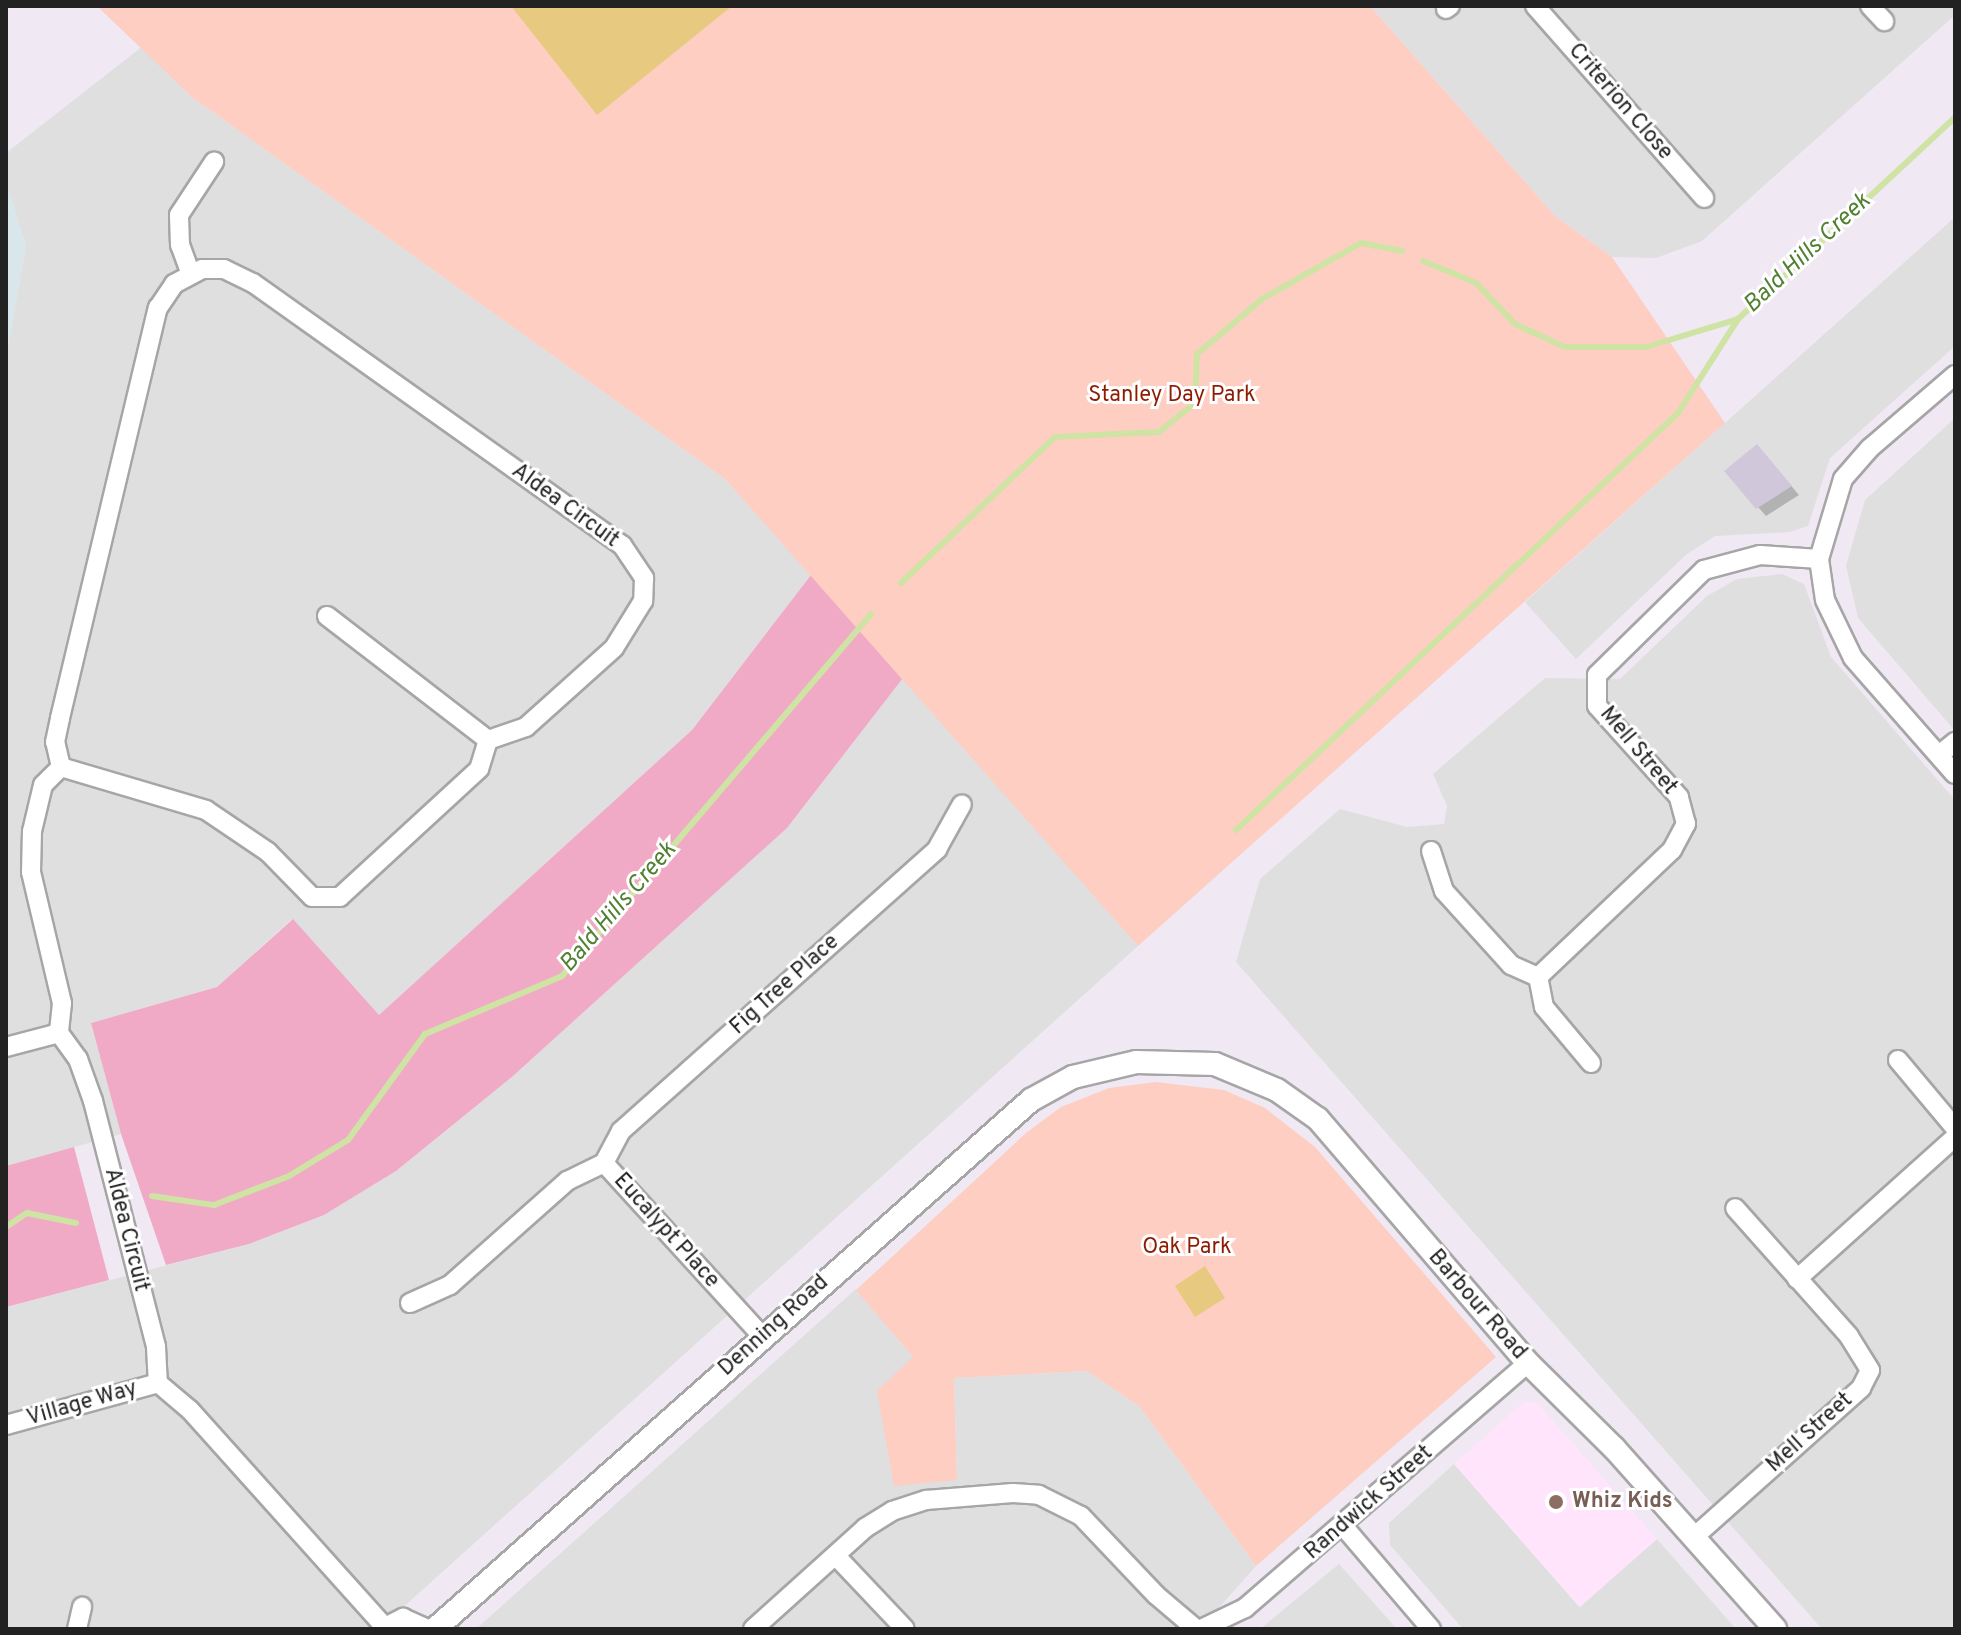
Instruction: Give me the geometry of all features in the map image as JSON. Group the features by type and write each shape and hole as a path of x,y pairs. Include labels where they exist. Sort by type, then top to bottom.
{"street":[{"name":"Criterion Close","path":"1535,6 1704,198"},
{"path":"1870,6 1884,21"},
{"path":"61,767 55,742 158,308 174,284 190,272 180,245 179,215 214,162"},
{"name":"Aldea Circuit","path":"190,272 224,269 253,283 622,545 644,578 643,601 614,648 526,727 488,740"},
{"path":"1955,375 1870,448 1843,479 1819,559 1825,600 1853,658 1955,774"},
{"name":"Mell Street","path":"1538,977 1672,850 1686,824 1679,797 1597,706 1597,675 1607,660 1704,570 1760,555 1819,559"},
{"path":"61,767 206,810 268,852 312,897 340,897 479,769 488,740 471,722 327,616"},
{"path":"1939,755 1955,742"},
{"path":"6,1047 59,1033 62,1003 31,872 32,831 43,785 61,767"},
{"name":"Fig Tree Place","path":"604,1163 621,1131 937,849 962,804"},
{"path":"1431,851 1444,891 1511,965 1538,977 1544,1007 1591,1063"},
{"name":"Aldea Circuit","path":"59,1033 78,1059 93,1101 156,1347 158,1383"},
{"path":"1898,1060 1955,1128"},
{"name":"Denning Road","path":"435,1629 1031,1100 1073,1077 1136,1062"},
{"name":"Barbour Road","path":"1136,1062 1215,1064 1277,1090 1308,1111 1528,1363 1694,1537 1775,1629"},
{"path":"1797,1279 1955,1137"},
{"name":"Eucalypt Place","path":"410,1303 450,1285 567,1181 604,1163 762,1336"},
{"name":"Mell Street","path":"1694,1537 1861,1388 1870,1370 1849,1336 1735,1208"},
{"name":"Randwick Street","path":"1199,1629 1245,1608 1344,1527 1528,1363"},
{"path":"158,1383 190,1410 382,1628 403,1618 428,1629"},
{"name":"Village Way","path":"6,1425 158,1383"},
{"path":"753,1629 865,1528 908,1504 1039,1495 1081,1516 1156,1595 1199,1629"},
{"path":"1344,1527 1431,1629"},
{"path":"836,1556 905,1629"},
{"path":"77,1629 82,1607"}],"shaded area":[{"path":"511,6 732,6 597,115"},
{"path":"1370,6 1955,6 1955,15 1702,241 1656,258 1612,257 1556,217"},
{"path":"143,46 193,98 725,479 811,575 692,730 379,1015 292,919 217,987 91,1023 121,1134 6,1166 6,357 26,246 6,183 6,153"},
{"path":"6,183 26,246 6,357"},
{"path":"1955,217 1955,346 1830,458 1808,526 1790,532 1715,536 1687,554 1576,659 1525,602"},
{"path":"1955,418 1955,731 1858,618 1846,566 1865,500"},
{"path":"1782,574 1804,584 1831,657 1955,800 1955,1629 1822,1629 1236,962 1260,879 1340,809 1407,827 1444,824 1447,806 1433,774 1545,678 1620,679 1707,596 1737,579"},
{"path":"811,575 903,678 787,828 513,1076 396,1171 324,1215 249,1244 166,1265 121,1134 91,1023 217,987 293,919 379,1015 692,730"},
{"path":"903,678 1138,946 379,1629 6,1629 6,1307 249,1244 324,1215 396,1171 513,1076 787,828"},
{"path":"74,1147 109,1280 6,1307 6,1166"},
{"path":"1205,1266 1225,1298 1195,1317 1175,1286"},
{"path":"856,1289 913,1357 957,1480 954,1378 1087,1371 1139,1406 1256,1566 1200,1629 476,1629"},
{"name":"Whiz Kids","path":"1525,1401 1538,1404 1657,1539 1580,1607 1454,1464"},
{"path":"1454,1464 1579,1607 1657,1539 1736,1629 1463,1629 1390,1545 1389,1523"},
{"path":"1339,1564 1397,1629 1260,1629"}],"green space":[{"name":"Stanley Day Park","path":"1370,6 1556,217 1612,257 1725,423 1138,946 725,479 193,98 99,8"},
{"name":"Oak Park","path":"1156,1082 1224,1090 1265,1108 1315,1147 1496,1357 1256,1566 1139,1406 1087,1371 954,1378 957,1480 894,1486 877,1391 913,1357 856,1290 1026,1133 1061,1107 1109,1088"}],"building":[{"path":"1757,444 1792,486 1756,509 1724,471"}],"waterway":[{"name":"Bald Hills Creek","path":"1423,261 1476,283 1515,324 1565,347 1646,347 1738,319 1955,117"},
{"name":"Bald Hills Creek","path":"901,583 1055,437 1159,432 1195,403 1197,354 1262,299 1361,243 1402,251"},
{"path":"1236,830 1678,413 1738,319"},
{"name":"Bald Hills Creek","path":"152,1196 214,1205 289,1176 348,1140 425,1034 562,976 871,614"},
{"name":"Bald Hills Creek","path":"6,1227 27,1213 76,1223"}],"place":[{"name":"Whiz Kids","path":"1556,1502"}]}
